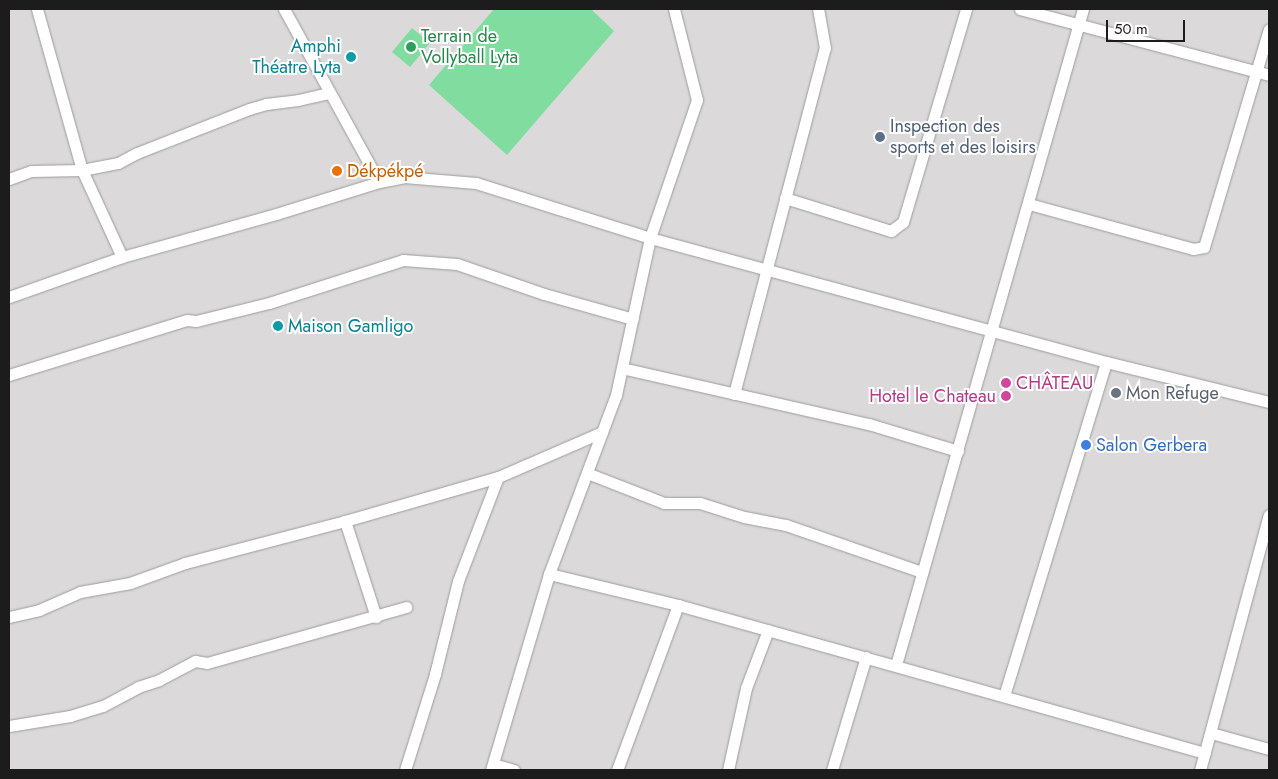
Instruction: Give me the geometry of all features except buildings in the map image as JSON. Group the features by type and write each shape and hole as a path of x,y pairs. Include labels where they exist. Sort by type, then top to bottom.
{"street":[{"path":"37,9 82,170 122,257"},
{"path":"284,9 328,93 379,182"},
{"path":"514,770 492,767 549,574 616,396 650,238 697,100 674,9"},
{"path":"734,394 825,48 818,9"},
{"path":"785,198 891,231 903,222 966,9"},
{"path":"1020,9 1269,76"},
{"path":"896,665 1084,9"},
{"path":"1029,204 1193,249 1204,247 1269,28"},
{"path":"9,179 32,171 82,170 118,163 137,153 209,124 266,104 298,100 328,93"},
{"path":"9,297 122,257 276,214 379,182 404,177 476,183 650,238 1106,362 1269,402"},
{"path":"9,375 187,320 196,320 269,303 404,260 457,264 544,294 633,319"},
{"path":"1004,696 1106,362"},
{"path":"622,368 869,424 958,451"},
{"path":"9,617 39,610 80,592 130,583 185,563 345,521 498,477 602,432"},
{"path":"587,473 664,503 700,503 744,517 786,525 922,572"},
{"path":"404,770 435,674 458,581 498,477"},
{"path":"1200,770 1269,515"},
{"path":"345,521 376,617"},
{"path":"549,574 768,630 1205,753"},
{"path":"616,770 678,606"},
{"path":"9,726 70,716 103,706 138,687 159,680 195,661 207,663 406,607"},
{"path":"728,770 746,688 768,630"},
{"path":"832,770 866,657"},
{"path":"1211,733 1269,749"}],"shaded area":[{"path":"9,9 1269,9 1269,770 9,770"}],"green space":[{"path":"494,9 591,9 614,31 507,155 429,85"},
{"name":"Terrain de Vollyball Lyta","path":"412,28 430,43 410,67 392,52"}],"place":[{"name":"Terrain de Vollyball Lyta","path":"411,47"},
{"name":"Amphi Théatre Lyta","path":"351,57"},
{"name":"Inspection des sports et des loisirs","path":"880,137"},
{"name":"Dékpékpé","path":"337,171"},
{"name":"Maison Gamligo","path":"278,326"},
{"name":"CHÂTEAU","path":"1006,383"},
{"name":"Mon Refuge","path":"1116,393"},
{"name":"Hotel le Chateau","path":"1006,396"},
{"name":"Salon Gerbera","path":"1086,445"}]}
